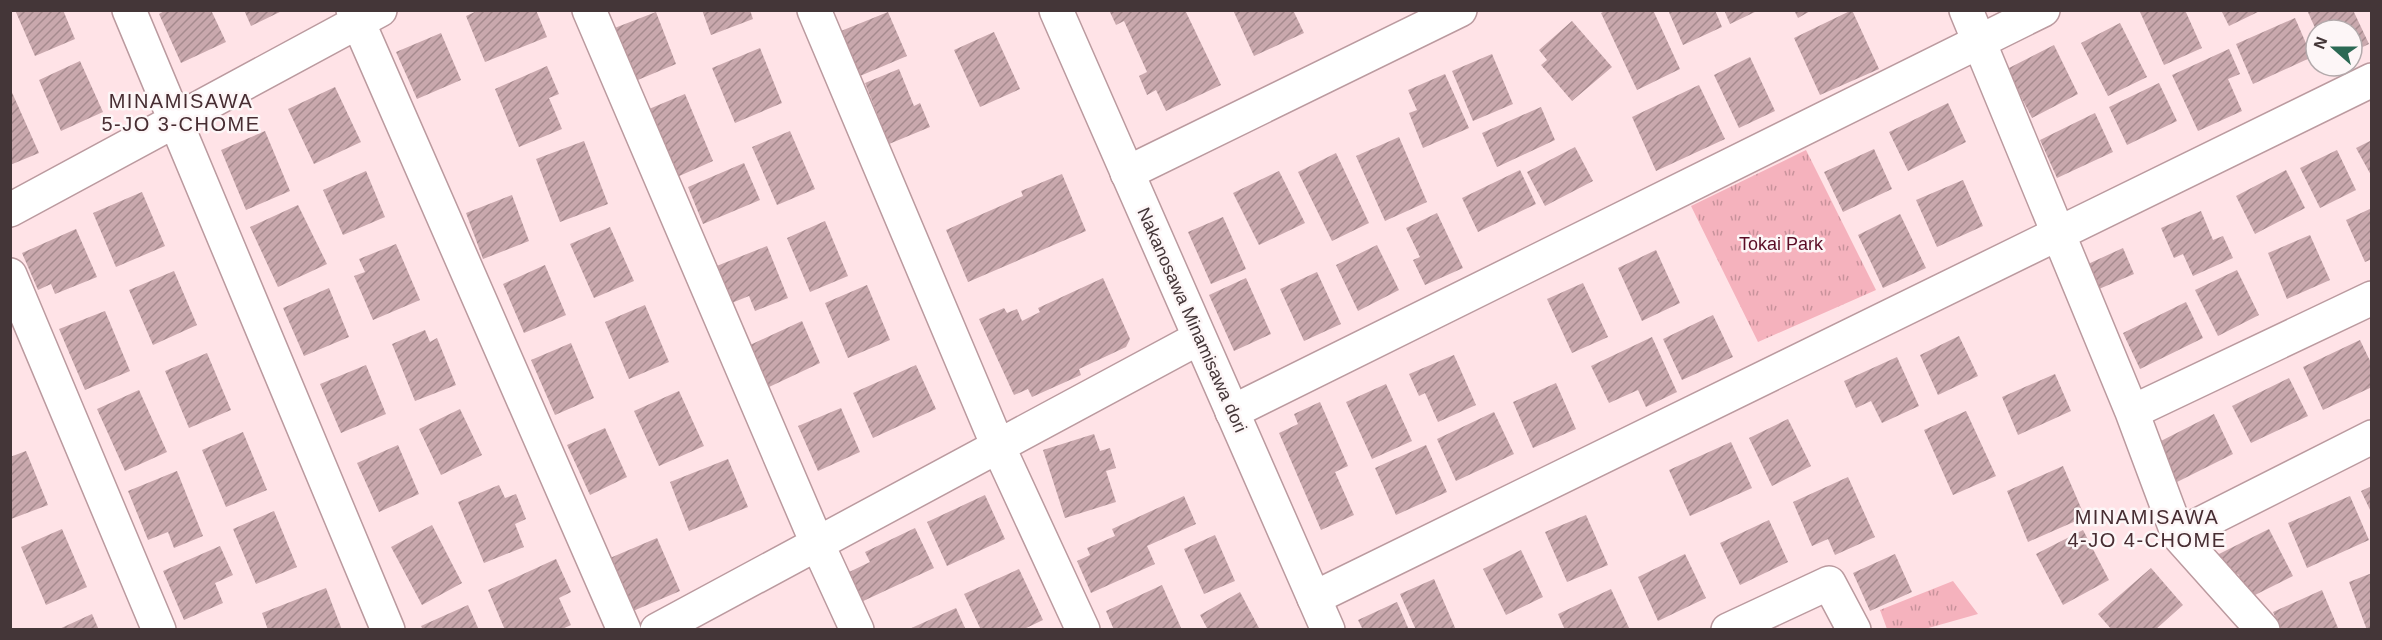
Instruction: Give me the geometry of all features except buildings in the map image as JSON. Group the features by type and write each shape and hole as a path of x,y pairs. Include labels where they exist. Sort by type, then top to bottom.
{"street":[{"path":"129,10 388,630"},
{"path":"589,10 817,543 857,630"},
{"path":"814,10 998,446 1083,630"},
{"name":"Nakanosawa Minamisawa dori","path":"1056,10 1328,630"},
{"path":"1127,173 1461,10"},
{"path":"1966,10 2132,412 2178,535 2263,630"},
{"path":"1232,412 2043,10"},
{"path":"10,210 177,121 364,14 624,630"},
{"path":"1314,598 2372,80"},
{"path":"10,275 159,630"},
{"path":"2132,412 2372,298"},
{"path":"657,630 1199,338"},
{"path":"2178,535 2372,437"},
{"path":"1728,630 1829,583 1854,630"}],"green space":[{"name":"Tokai Park","path":"1806,150 1876,290 1758,342 1691,206"},
{"path":"1953,581 1978,614 1925,629 1887,629 1880,610"}],"district":[{"name":"MINAMISAWA 5-JO 3-CHOME","path":"181,112"},
{"name":"MINAMISAWA 4-JO 4-CHOME","path":"2147,528"}]}
